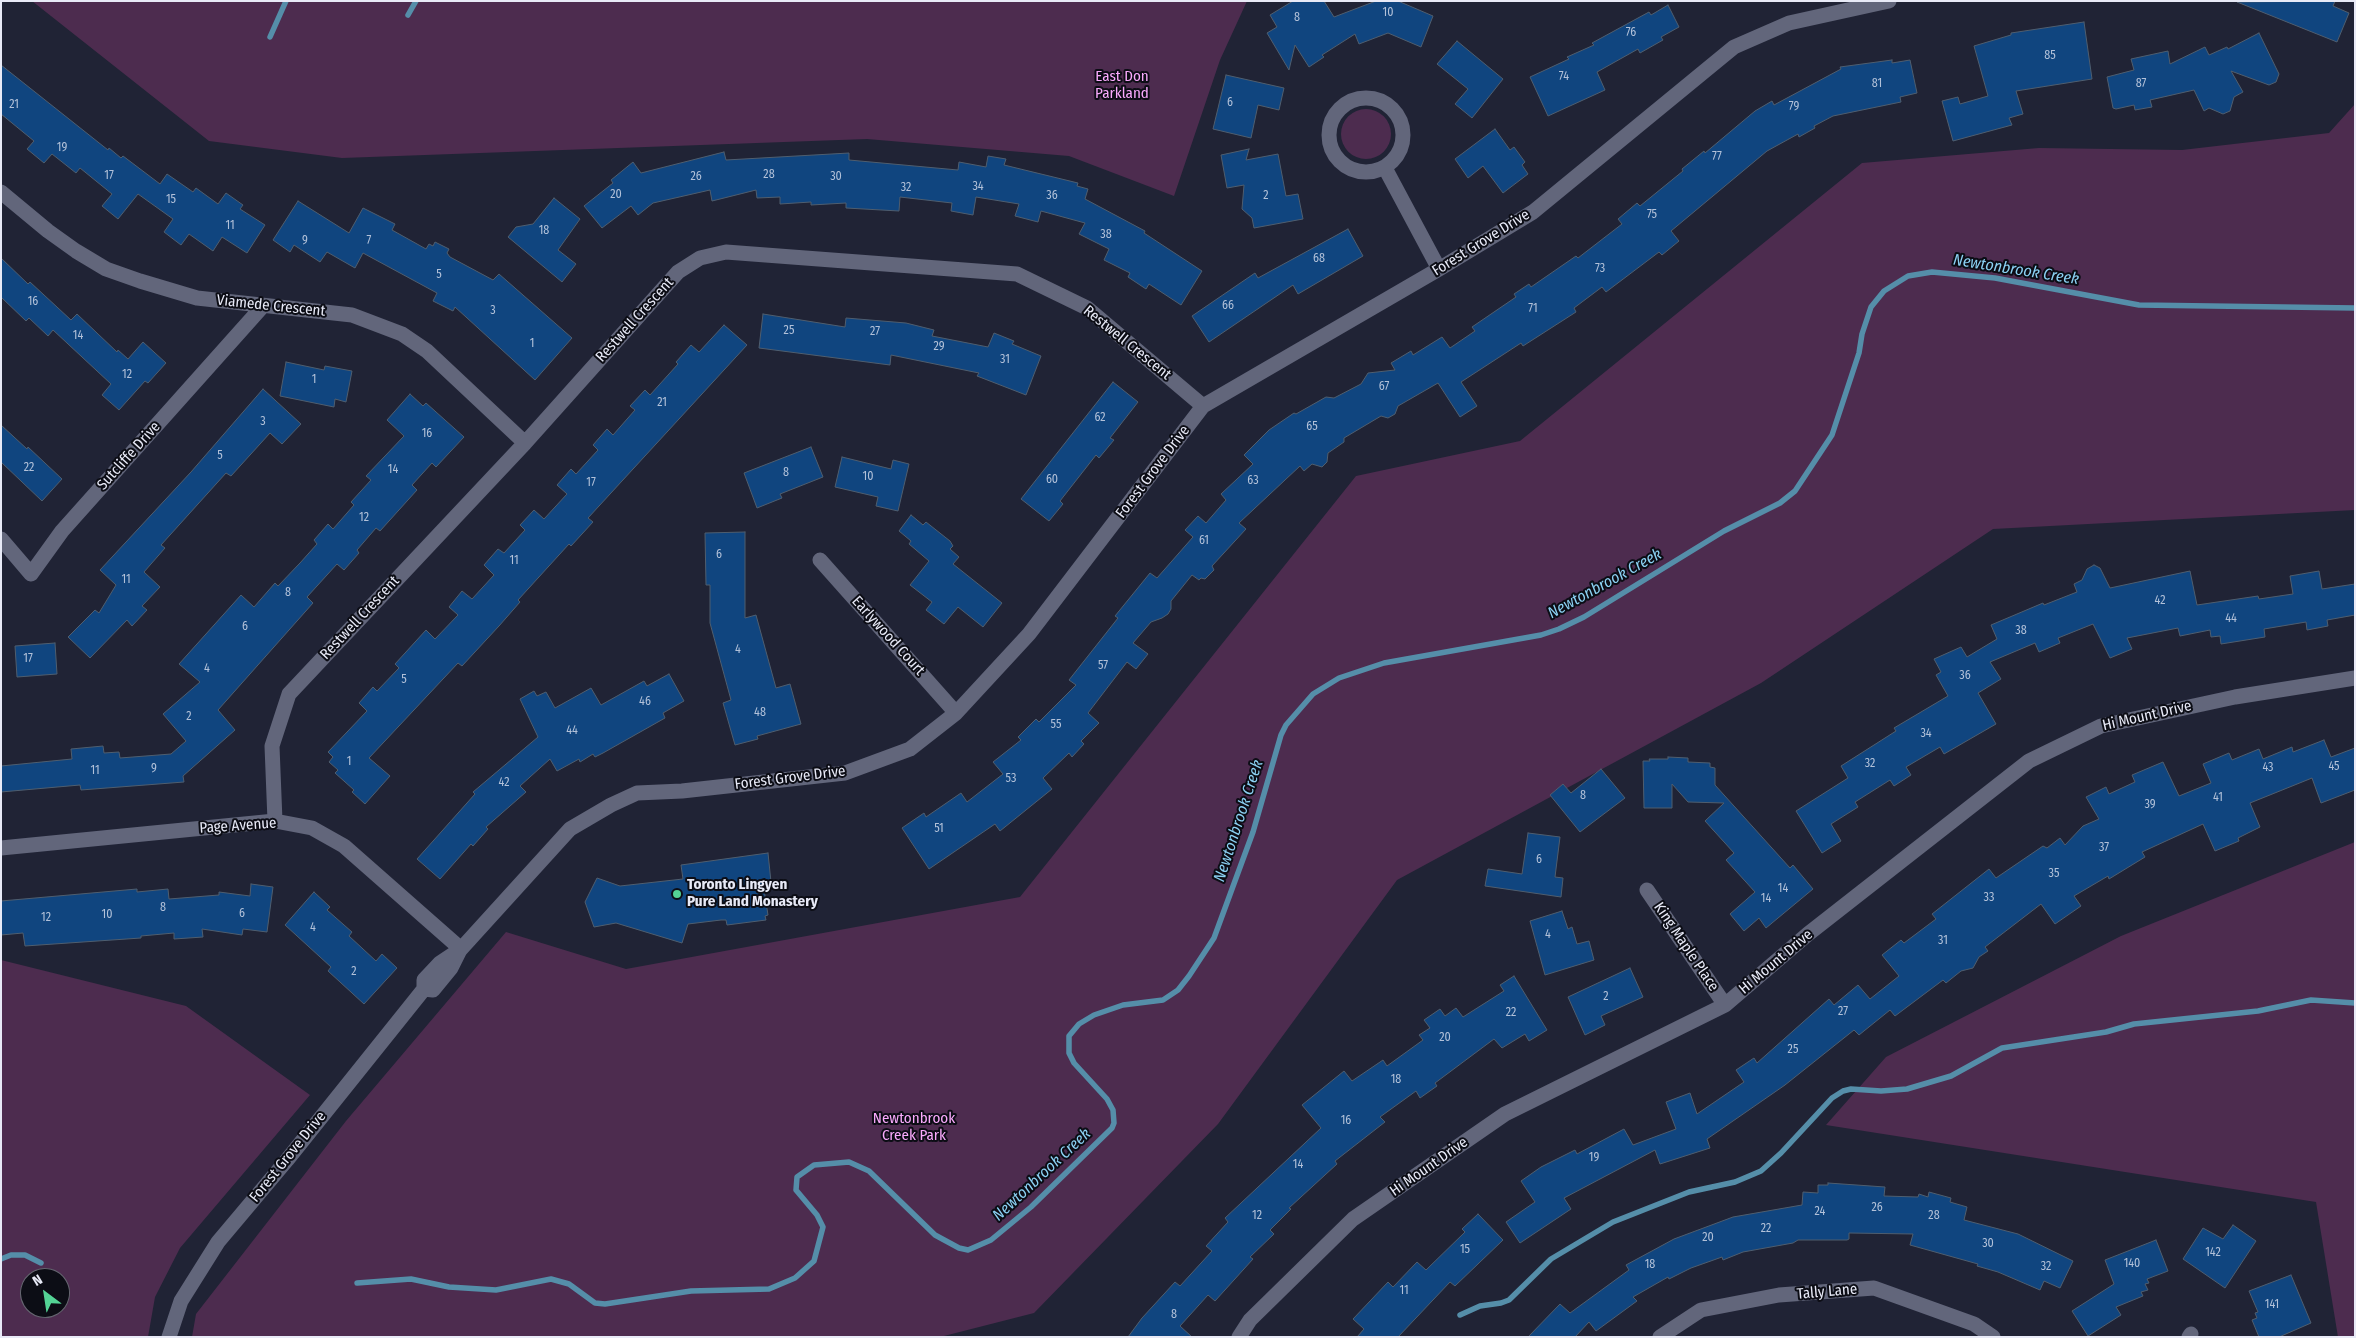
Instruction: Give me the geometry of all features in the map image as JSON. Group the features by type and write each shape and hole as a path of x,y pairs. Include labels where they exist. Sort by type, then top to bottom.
{"street":[{"name":"Forest Grove Drive","path":"168,1337 181,1301 218,1242 287,1160 424,989 424,980 440,963 461,949 570,829 611,805 637,793 682,791 844,773 910,749 956,713 1029,634 1203,406 1533,212 1734,47 1788,22 1889,1"},
{"path":"1362,98 1375,98 1386,103 1396,112 1402,123 1404,136 1401,148 1395,159 1385,168 1374,172 1362,173 1350,169 1332,153 1328,129 1336,113 1350,101 1362,98"},
{"path":"1385,168 1439,269"},
{"name":"Viamede Crescent","path":"1,192 48,231 106,269 166,291 197,298 262,307 318,310 352,315 402,334 427,351 525,443"},
{"name":"Restwell Crescent","path":"274,820 272,746 289,694 525,443 678,272 700,258 726,252 1017,274 1087,308 1203,406"},
{"name":"Sutcliffe Drive","path":"1,539 31,574 62,531 262,307"},
{"name":"Earlywood Court","path":"820,560 956,713"},
{"name":"Hi Mount Drive","path":"1239,1337 1250,1320 1353,1219 1505,1114 1725,1005 1808,934 2029,761 2101,726 2235,697 2355,678"},
{"name":"Page Avenue","path":"1,848 274,820 312,828 344,846 461,949"},
{"name":"King Maple Place","path":"1647,890 1725,1005"},
{"name":"Tally Lane","path":"1660,1337 1701,1310 1779,1295 1874,1288 1974,1324 1993,1337"}],"green space":[{"name":"East Don Parkland","path":"32,1 1247,1 1220,60 1174,196 1069,156 867,139 342,158 209,141"},
{"name":"Newtonbrook Creek Park","path":"2355,104 2355,510 1993,529 1761,683 1397,880 1218,1124 1034,1313 940,1337 192,1337 196,1314 346,1121 506,932 626,969 1020,897 1356,476 1520,441 1862,163 2039,148 2182,150 2329,133"},
{"path":"1366,109 1380,113 1387,120 1391,134 1387,148 1380,155 1366,159 1352,155 1345,148 1341,134 1345,120 1352,113"},
{"path":"2355,842 2355,1337 2338,1337 2316,1202 1826,1125 1886,1057 2121,936"},
{"path":"1,960 186,1006 310,1095 180,1248 155,1297 148,1337 1,1337"}],"building":[{"path":"1293,1 1324,1 1334,17 1376,1 1398,1 1433,16 1421,47 1388,33 1359,44 1355,34 1322,55 1324,57 1309,67 1295,45 1289,70 1267,33 1277,27 1270,15"},
{"path":"2335,1 2333,6 2349,13 2337,42 2237,2"},
{"path":"1668,5 1679,27 1661,37 1663,40 1640,53 1638,49 1597,72 1605,90 1548,116 1530,77 1569,59 1567,57 1594,45 1592,43 1649,12 1651,15"},
{"path":"2084,22 2092,79 2016,91 2023,114 2009,118 2012,125 1953,141 1942,101 1958,97 1960,104 1988,96 1974,46 2011,35 2011,33"},
{"path":"2259,33 2279,74 2276,82 2269,85 2231,71 2243,92 2234,97 2230,111 2223,114 2209,108 2204,111 2194,90 2150,100 2152,107 2135,110 2134,105 2113,108 2107,77 2134,70 2131,59 2168,51 2170,64 2205,47 2209,55 2227,47 2228,49"},
{"path":"1457,41 1503,79 1472,118 1455,104 1468,89 1437,64"},
{"path":"1892,60 1892,63 1910,60 1917,93 1900,97 1901,102 1833,116 1799,137 1798,134 1767,151 1671,231 1679,241 1662,255 1659,252 1606,292 1602,287 1574,308 1576,312 1523,346 1521,343 1461,382 1477,406 1460,417 1438,383 1398,406 1395,414 1388,418 1381,416 1344,438 1344,442 1328,453 1327,462 1322,467 1312,464 1304,471 1300,466 1239,523 1246,529 1212,566 1214,570 1205,579 1201,578 1199,580 1192,575 1171,601 1171,609 1168,614 1151,622 1133,643 1148,654 1136,669 1127,662 1088,713 1099,723 1081,741 1084,744 1072,757 1069,753 1043,778 1052,789 1000,831 995,824 929,869 902,828 924,813 926,817 961,793 967,802 1003,774 993,762 1021,740 1018,737 1036,719 1039,722 1076,685 1069,680 1118,618 1115,616 1150,573 1157,578 1193,537 1185,530 1198,516 1206,523 1226,500 1221,494 1253,464 1244,455 1269,430 1294,413 1296,414 1326,397 1334,398 1361,384 1368,373 1395,370 1391,363 1411,351 1413,355 1442,337 1450,348 1475,331 1472,327 1516,297 1514,294 1529,284 1531,287 1576,256 1578,258 1622,224 1618,219 1637,203 1640,206 1683,171 1682,169 1704,151 1705,153 1755,111 1772,101 1774,105 1841,69 1840,67"},
{"path":"1,65 108,150 109,148 121,158 123,156 160,184 167,174 193,192 196,188 218,204 226,193 243,205 240,209 265,225 247,253 222,237 213,251 189,234 181,245 164,232 173,219 138,194 118,219 102,206 112,194 80,168 76,173 52,154 44,163 27,149 34,141 1,114"},
{"path":"1226,75 1284,88 1279,110 1258,105 1251,138 1213,129"},
{"path":"1495,129 1510,150 1514,147 1525,162 1522,165 1528,174 1503,193 1483,166 1468,178 1455,159"},
{"path":"1249,149 1246,160 1278,154 1286,196 1298,194 1303,219 1254,228 1252,218 1242,209 1244,185 1227,188 1221,155"},
{"path":"724,152 726,160 849,153 849,160 958,170 959,162 986,167 988,156 1006,159 1004,165 1078,183 1077,186 1088,189 1085,199 1145,231 1144,233 1202,271 1181,305 1149,284 1146,289 1128,277 1130,273 1104,260 1109,249 1079,234 1085,223 1041,211 1038,222 1015,216 1019,204 976,197 973,215 951,211 952,203 900,197 899,211 846,208 846,203 811,205 811,202 780,204 780,197 757,198 756,190 712,201 710,190 653,203 638,215 631,206 602,228 584,206 613,183 611,180 633,162 641,173"},
{"path":"554,198 580,219 558,250 576,264 562,282 508,237 516,227 533,224"},
{"path":"298,201 349,233 363,208 395,224 392,230 426,249 429,244 433,246 435,242 449,249 447,253 450,257 493,280 499,274 572,338 535,380 455,307 453,311 433,301 437,293 363,253 355,268 327,252 320,262 294,245 290,252 273,240"},
{"path":"1348,229 1363,256 1298,294 1293,285 1209,342 1192,316 1255,273 1258,278"},
{"path":"1,258 28,284 30,282 71,320 77,314 117,352 118,350 128,359 143,342 166,363 148,383 145,381 119,410 102,395 111,384 53,330 48,336 29,318 26,321 1,297"},
{"path":"763,314 845,327 846,318 906,323 934,330 932,336 988,347 994,333 1014,341 1012,344 1041,356 1026,395 977,376 979,373 891,355 890,365 759,348"},
{"path":"724,325 747,345 588,518 593,522 571,546 569,544 518,600 520,602 499,626 462,666 458,663 369,758 390,776 365,804 352,792 354,790 335,773 338,770 329,762 333,757 328,752 367,711 359,703 373,687 377,691 399,668 395,664 426,630 435,639 458,615 449,607 462,591 472,599 494,575 484,565 498,549 504,553 525,530 520,525 534,510 544,519 567,494 557,485 571,469 576,474 598,450 593,445 607,429 613,435 635,410 630,406 645,390 650,395 678,364 676,362 691,345 699,352"},
{"path":"286,362 324,370 325,366 352,371 346,402 335,399 334,407 280,396"},
{"path":"1113,382 1138,402 1110,438 1114,440 1099,458 1096,455 1060,501 1063,504 1049,521 1021,499"},
{"path":"263,389 301,424 282,444 270,433 231,476 226,473 161,545 165,548 144,572 160,587 142,606 147,610 132,626 127,620 90,658 68,637 95,610 99,613 116,585 100,570 191,472"},
{"path":"410,394 423,406 426,403 464,437 436,467 432,463 412,485 417,490 380,531 376,528 357,550 359,553 344,570 337,564 307,597 313,603 218,710 235,730 183,776 184,782 81,790 80,785 1,792 1,766 72,759 71,749 103,746 104,753 119,752 120,758 171,754 186,741 163,714 200,682 179,664 241,595 254,607 275,583 278,586 317,544 314,540 328,524 333,529 354,505 351,502 371,480 366,476 404,436 387,420"},
{"path":"1,425 62,479 42,501 1,462"},
{"path":"811,447 823,477 780,494 782,498 757,508 744,473"},
{"path":"842,457 891,469 893,460 909,464 898,511 876,506 878,497 835,487"},
{"path":"911,515 923,525 926,522 950,541 953,546 950,549 959,557 953,564 1002,603 983,627 958,607 944,624 926,610 932,602 910,585 929,561 909,544 911,541 899,531"},
{"path":"745,532 745,618 756,615 776,688 790,684 801,724 757,736 758,739 735,745 723,703 731,700 710,623 710,585 706,585 705,533"},
{"path":"2094,565 2100,568 2110,588 2190,571 2197,605 2258,596 2259,599 2293,594 2290,576 2319,571 2322,589 2355,584 2355,615 2327,620 2328,626 2307,630 2306,622 2264,629 2265,637 2221,644 2220,636 2211,637 2210,630 2180,636 2178,628 2127,638 2132,649 2110,658 2093,624 2058,638 2060,643 2039,652 2035,643 1990,662 2001,679 1978,693 1996,724 1944,754 1940,747 1906,767 1911,775 1894,786 1890,780 1855,802 1858,807 1831,824 1841,841 1822,853 1796,811 1848,778 1841,766 1896,731 1894,728 1948,696 1936,675 1941,672 1934,659 1961,647 1967,657 1997,639 1991,625 2043,603 2044,605 2077,592 2074,584 2082,580 2087,569"},
{"path":"55,643 57,674 17,677 15,646"},
{"path":"669,674 684,701 663,713 665,718 595,757 593,754 580,762 579,759 557,771 550,759 520,786 526,792 486,827 488,829 473,846 471,844 440,879 417,859 475,794 473,792 538,737 520,699 534,691 537,696 546,692 555,708 591,688 601,705 644,681 647,686"},
{"path":"2324,740 2331,757 2355,748 2355,790 2321,803 2312,778 2250,803 2260,827 2238,838 2239,841 2215,851 2203,824 2142,852 2145,857 2109,879 2108,876 2074,896 2081,906 2055,924 2041,904 1985,947 1988,951 1979,957 1973,968 1961,971 1946,983 1943,980 1895,1016 1890,1010 1859,1035 1854,1030 1785,1085 1707,1139 1710,1148 1660,1164 1655,1150 1564,1198 1571,1209 1520,1243 1506,1222 1535,1202 1521,1181 1541,1167 1575,1150 1577,1154 1624,1129 1633,1145 1676,1129 1666,1102 1690,1093 1697,1114 1744,1082 1736,1070 1754,1058 1757,1063 1829,999 1834,1005 1858,985 1870,999 1899,976 1882,955 1901,940 1904,943 1936,919 1932,914 1989,869 1996,878 2043,846 2047,848 2060,838 2065,845 2083,826 2099,819 2086,797 2106,787 2109,794 2135,782 2132,775 2163,762 2179,796 2211,783 2203,764 2229,753 2232,760 2259,749 2263,759 2292,747 2293,752"},
{"path":"1668,757 1688,758 1688,762 1710,763 1710,767 1715,768 1715,785 1790,868 1793,865 1813,889 1766,928 1759,918 1744,931 1730,914 1755,892 1726,860 1734,853 1705,821 1724,803 1688,802 1672,784 1672,808 1644,808 1643,761 1650,761 1649,759 1668,759"},
{"path":"1601,769 1625,798 1580,832 1550,795 1563,784 1571,793"},
{"path":"1528,833 1560,837 1555,877 1563,878 1561,897 1485,886 1488,869 1522,874"},
{"name":"Toronto Lingyen Pure Land Monastery","path":"768,853 771,882 763,883 768,915 765,916 766,920 727,925 726,920 688,924 682,943 616,923 594,927 585,902 597,878 620,886 683,879 681,865"},
{"path":"251,884 273,887 267,932 243,929 242,935 202,929 203,937 174,939 174,933 141,936 141,938 25,946 23,933 1,935 1,901 137,889 137,892 168,889 169,899 219,895 219,892 250,896"},
{"path":"314,892 330,907 327,910 352,932 349,936 376,961 382,954 397,968 364,1004 328,971 331,967 285,925"},
{"path":"1562,911 1568,929 1572,927 1577,944 1589,941 1594,960 1545,975 1530,921"},
{"path":"1630,968 1643,997 1601,1016 1605,1025 1585,1035 1568,997"},
{"path":"1514,976 1547,1030 1529,1041 1525,1034 1502,1048 1494,1039 1435,1083 1437,1086 1420,1098 1416,1091 1380,1117 1385,1122 1335,1161 1337,1164 1289,1208 1291,1209 1270,1230 1274,1234 1250,1257 1253,1259 1215,1301 1208,1295 1180,1326 1192,1337 1128,1337 1142,1318 1175,1282 1180,1286 1212,1251 1206,1246 1228,1222 1225,1218 1321,1128 1302,1105 1344,1071 1352,1081 1383,1060 1387,1066 1423,1040 1419,1035 1430,1028 1424,1020 1440,1009 1445,1016 1456,1008 1463,1017 1504,991 1500,985"},
{"path":"1828,1183 1885,1187 1884,1196 1918,1197 1919,1194 1928,1197 1929,1192 1951,1198 1950,1202 1967,1207 1964,1220 2018,1234 2073,1261 2060,1288 2044,1281 2040,1290 1998,1272 1977,1266 1978,1264 1910,1245 1913,1234 1849,1233 1849,1239 1847,1240 1798,1240 1793,1243 1743,1252 1723,1260 1722,1257 1691,1268 1669,1279 1668,1277 1633,1297 1637,1301 1596,1331 1589,1322 1575,1337 1528,1337 1560,1304 1570,1313 1629,1270 1626,1265 1674,1239 1733,1217 1802,1205 1803,1192 1818,1193 1818,1185 1828,1185"},
{"path":"1478,1214 1503,1240 1455,1286 1450,1282 1398,1337 1357,1337 1364,1329 1353,1319 1388,1282 1393,1287 1417,1262 1426,1270 1465,1232 1462,1229"},
{"path":"2233,1225 2256,1241 2225,1288 2183,1259 2203,1228 2223,1239"},
{"path":"2156,1240 2168,1271 2147,1279 2149,1283 2145,1284 2148,1290 2141,1292 2143,1296 2116,1307 2121,1315 2088,1336 2072,1311 2114,1284 2105,1260"},
{"path":"2291,1275 2311,1323 2279,1337 2259,1337 2252,1320 2257,1318 2255,1313 2258,1312 2249,1291"}],"waterway":[{"path":"270,37 286,1"},
{"path":"408,15 416,1"},
{"name":"Newtonbrook Creek","path":"357,1283 411,1279 449,1287 496,1290 551,1279 569,1284 595,1303 605,1304 691,1291 769,1289 795,1278 814,1261 823,1227 817,1215 796,1190 797,1177 814,1165 849,1162 869,1171 935,1235 959,1248 968,1250 991,1240 1031,1207 1112,1128 1114,1123 1113,1110 1107,1099 1074,1063 1069,1053 1069,1036 1079,1024 1094,1015 1123,1005 1163,1000 1178,990 1189,976 1214,938 1253,832 1281,735 1286,725 1313,694 1339,678 1384,663 1541,635 1559,629 1584,617 1724,531 1780,503 1795,491 1832,435 1859,353 1862,334 1871,307 1884,291 1908,276 1932,272 1995,278 2139,305 2355,308"},
{"path":"1460,1315 1480,1306 1509,1300 1551,1259 1613,1222 1689,1192 1735,1182 1761,1171 1781,1153 1832,1098 1843,1091 1851,1089 1881,1091 1907,1089 1951,1076 2002,1048 2106,1032 2134,1024 2258,1011 2311,1000 2355,1003"},
{"name":"Newtonbrook Creek","path":"1,1259 11,1255 25,1255 41,1263"}],"place":[{"name":"Toronto Lingyen Pure Land Monastery","path":"677,894"}]}
